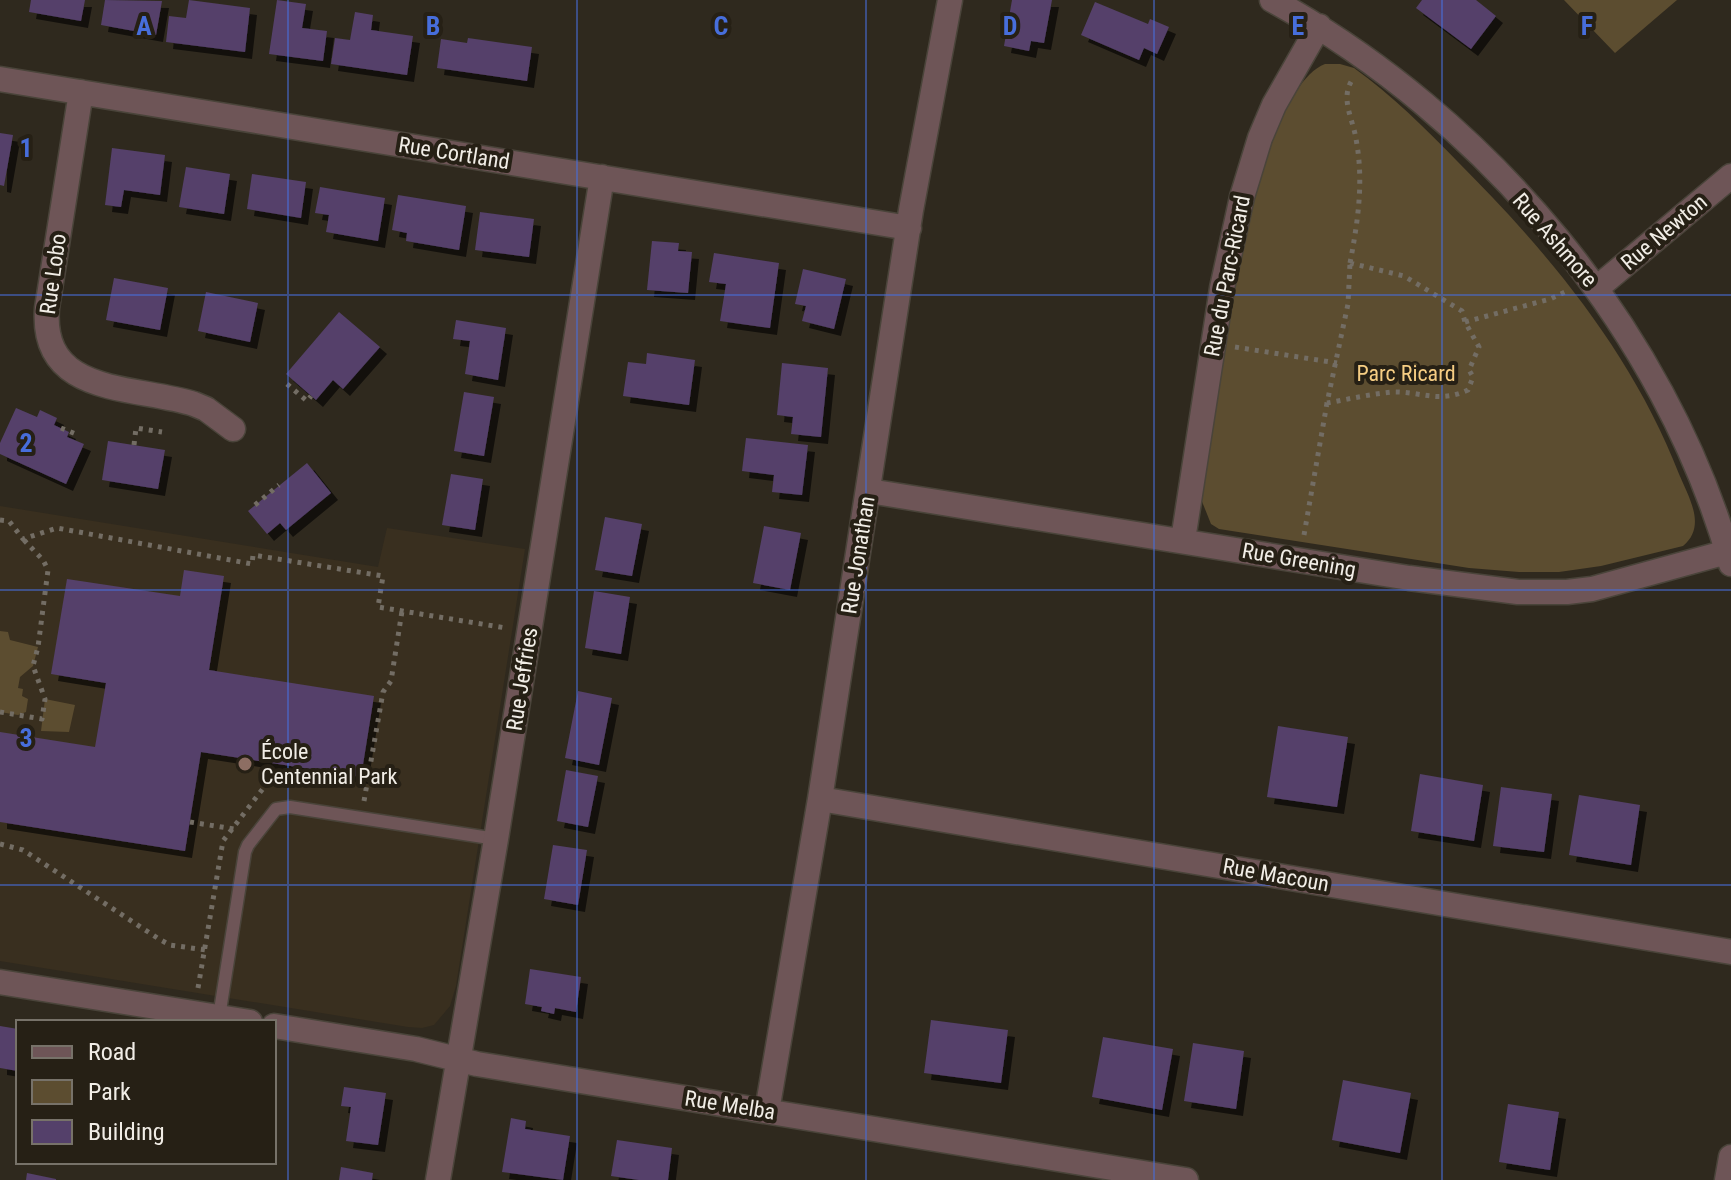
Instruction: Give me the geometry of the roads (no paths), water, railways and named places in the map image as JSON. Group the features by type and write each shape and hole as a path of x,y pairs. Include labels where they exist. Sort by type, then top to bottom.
{"street":[{"name":"Rue Jonathan","path":"767,1111 820,799 909,228 950,0"},
{"name":"Rue Ashmore","path":"1272,0 1319,26 1379,67 1468,144 1551,232 1585,288 1639,354 1675,420 1700,475 1729,559"},
{"name":"Rue du Parc-Ricard","path":"1183,540 1220,302 1242,197 1274,105 1319,26"},
{"name":"Rue Cortland","path":"0,79 909,228"},
{"name":"Rue Lobo","path":"81,92 47,308 46,326 55,353 77,376 194,404 233,429"},
{"name":"Rue Newton","path":"1585,288 1731,176"},
{"name":"Rue Jeffries","path":"438,1180 602,177"},
{"name":"Rue Greening","path":"869,491 1456,586 1543,593 1592,589 1729,559"},
{"name":"Rue Macoun","path":"820,799 1731,952"},
{"path":"0,982 238,1020"},
{"name":"Rue Melba","path":"276,1026 416,1049 458,1060 1186,1180"},
{"path":"1727,1180 1731,1157"}],"lane":[{"path":"219,1017 245,852 276,809 290,807 496,839"}],"place":[{"name":"École Centennial Park","path":"245,764"}],"park label":[{"name":"Parc Ricard","path":"1406,373"}]}
